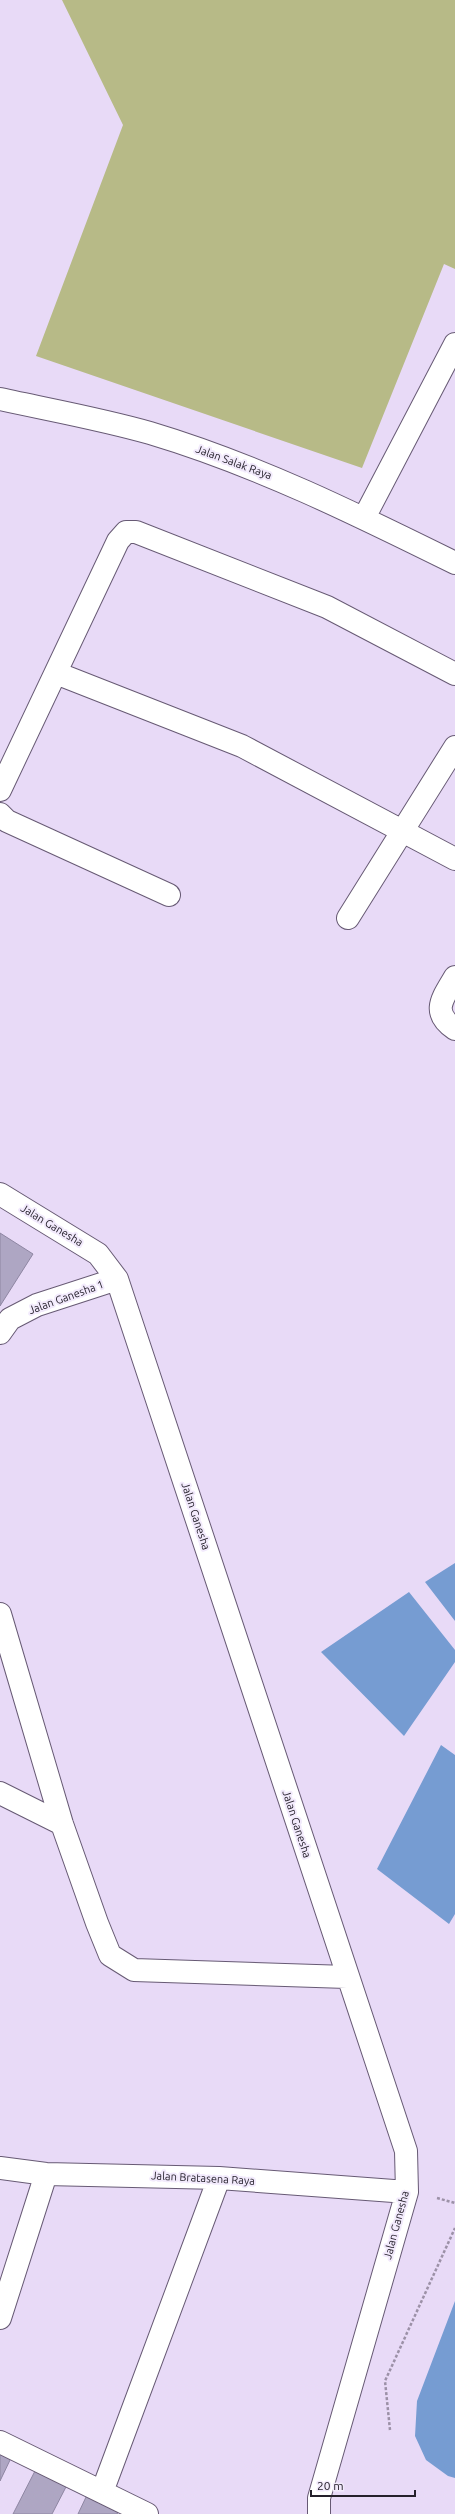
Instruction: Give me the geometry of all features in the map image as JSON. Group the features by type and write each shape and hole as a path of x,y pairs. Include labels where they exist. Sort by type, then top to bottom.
{"street":[{"path":"364,518 455,344"},
{"name":"Jalan Salak Raya","path":"0,399 156,435 281,479 455,563"},
{"path":"0,790 118,541 126,532 136,532 327,607 455,674"},
{"path":"56,673 242,746 404,830 455,859"},
{"path":"348,918 455,747"},
{"path":"0,814 7,821 169,895"},
{"path":"455,977 440,1002 440,1012 448,1025 455,1029"},
{"name":"Jalan Ganesha","path":"0,1194 98,1254 117,1279 347,1977 379,2065 406,2151 407,2192 319,2498 319,2514"},
{"name":"Jalan Ganesha 1","path":"0,1333 10,1318 37,1305 117,1279"},
{"path":"0,1614 62,1824 110,1955 134,1970 347,1977"},
{"path":"0,1793 62,1824"},
{"name":"Jalan Bratasena Raya","path":"0,2168 46,2174 218,2178 407,2192"},
{"path":"0,2318 46,2174"},
{"path":"102,2492 218,2178"},
{"path":"0,2442 147,2514"}],"path":[{"path":"390,2430 385,2381 455,2228"}],"green space":[{"path":"62,0 455,0 455,269 444,264 362,468 36,356 123,125"}],"water":[{"path":"455,1563 455,1621 425,1582"},
{"path":"409,1592 455,1650 455,1662 404,1736 321,1652"},
{"path":"441,1745 455,1755 455,1914 449,1924 377,1869"},
{"path":"455,2301 455,2478 448,2476 426,2460 415,2436 417,2401"}],"building":[{"path":"0,1233 33,1254 0,1306"},
{"path":"0,2452 11,2458 0,2481"},
{"path":"36,2469 67,2485 52,2514 13,2514"},
{"path":"87,2495 119,2511 117,2514 78,2514"}]}
